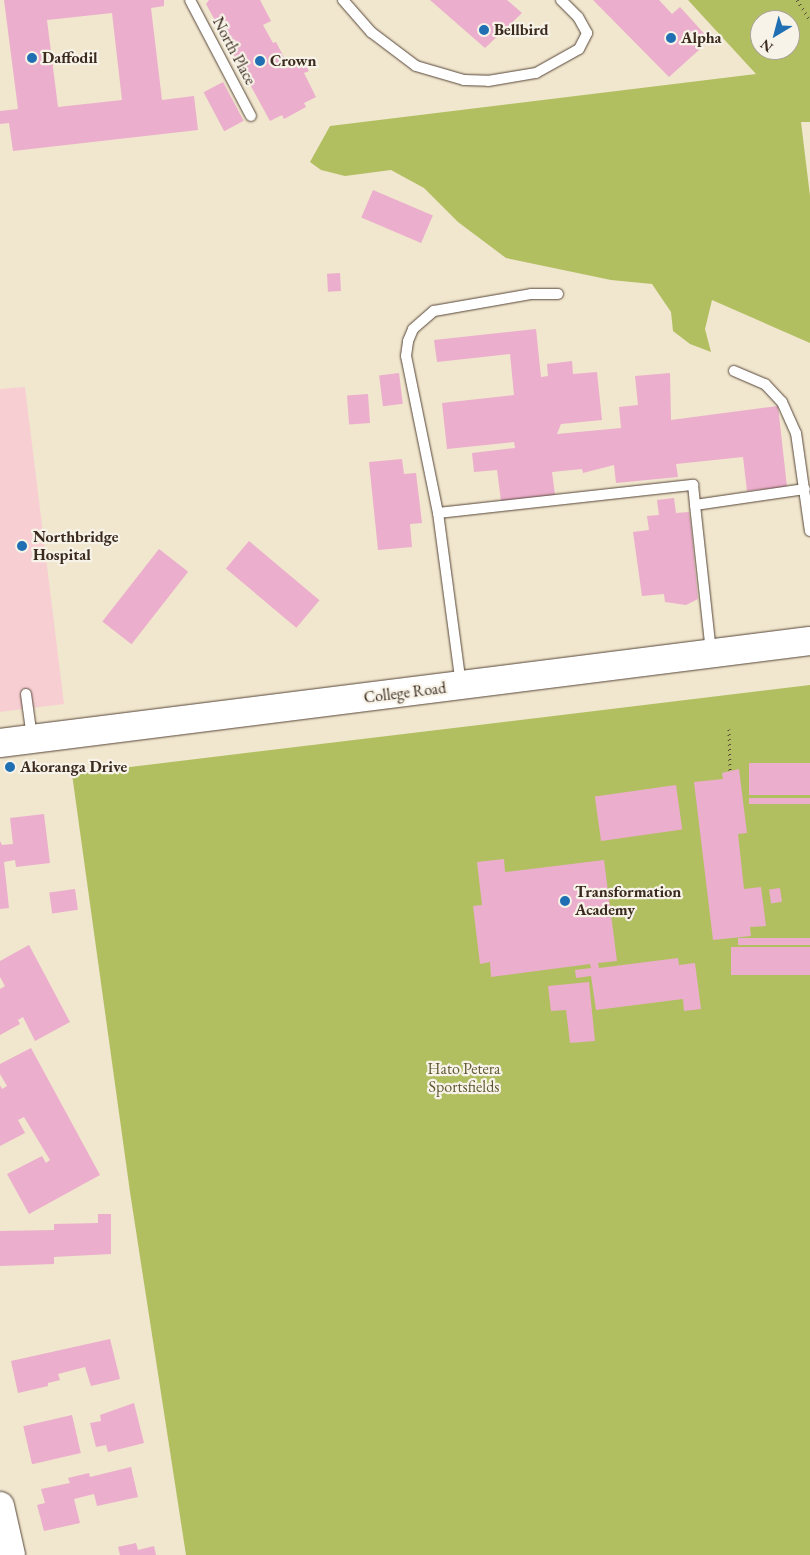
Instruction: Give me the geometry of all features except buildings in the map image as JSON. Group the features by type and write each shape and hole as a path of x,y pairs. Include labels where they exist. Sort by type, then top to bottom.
{"main road":[{"name":"College Road","path":"0,742 462,686 810,641"},
{"path":"0,1506 11,1555"}],"lane":[{"name":"North Place","path":"190,0 251,116"},
{"path":"342,0 371,32 416,66 464,80 488,81 536,73 579,49 587,33 578,17 561,0"},
{"path":"462,686 438,513 406,356 413,329 434,311 531,294 558,294"},
{"path":"734,371 765,384 782,402 796,433 810,531"},
{"path":"438,513 693,485 712,654"},
{"path":"695,505 805,488"},
{"path":"26,694 32,738"}],"path":[{"path":"797,0 810,20"},
{"path":"729,729 730,772"}],"shaded area":[{"name":"Northbridge Hospital","path":"25,387 64,704 0,712 0,389"}],"green space":[{"path":"688,0 810,0 810,122 801,122 810,196 810,343 712,300 705,329 711,352 690,344 673,331 671,312 652,284 611,280 506,258 458,222 424,188 391,170 345,176 321,170 310,162 330,126 756,74"},
{"name":"Hato Petera Sportsfields","path":"810,685 810,1555 186,1555 130,1192 72,774"}],"place":[{"name":"Bellbird","path":"484,30"},
{"name":"Alpha","path":"671,38"},
{"name":"Daffodil","path":"32,58"},
{"name":"Crown","path":"260,61"},
{"name":"Northbridge Hospital","path":"22,546"},
{"name":"Akoranga Drive","path":"10,767"},
{"name":"Transformation Academy","path":"565,901"}]}
